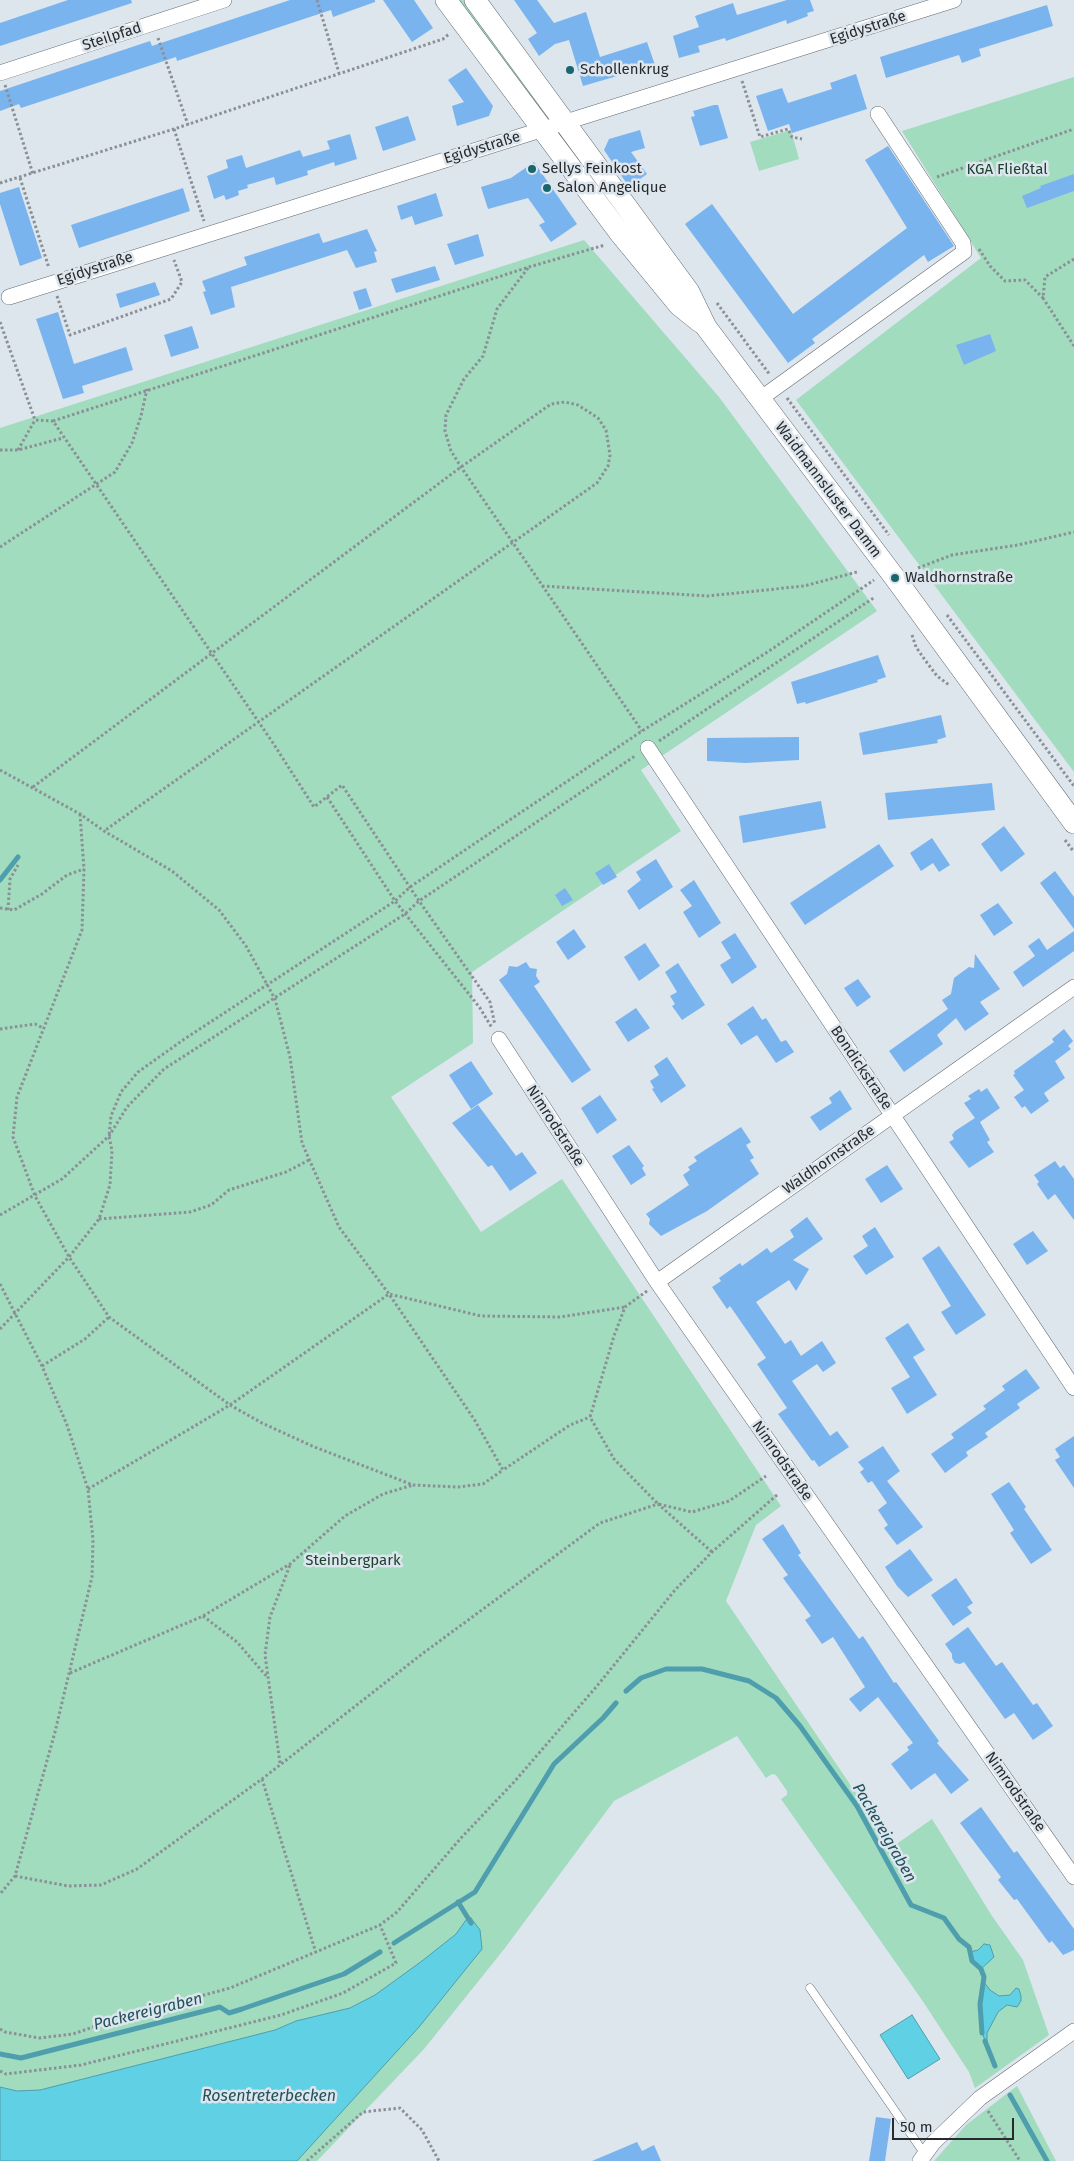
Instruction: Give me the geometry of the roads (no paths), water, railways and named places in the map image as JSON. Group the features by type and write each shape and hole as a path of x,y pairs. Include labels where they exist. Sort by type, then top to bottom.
{"main road":[{"name":"Waidmannsluster Damm","path":"446,0 614,226 679,305 706,327"},
{"name":"Waidmannsluster Damm","path":"475,0 689,292 706,327 760,399 1068,829"}],"street":[{"name":"Steilpfad","path":"0,73 224,0"},
{"name":"Egidystraße","path":"10,297 208,233 543,130 954,0"},
{"path":"760,399 964,252 963,243 878,114"},
{"name":"Bondickstraße","path":"648,748 1074,1388"},
{"name":"Waldhornstraße","path":"657,1282 1074,987"},
{"name":"Nimrodstraße","path":"499,1039 657,1282 1074,1877"},
{"path":"922,2157 958,2117 980,2098 1074,2031"}],"lane":[{"path":"810,1988 922,2157"}],"water":[{"name":"Rosentreterbecken","path":"471,1918 480,1930 482,1949 419,2027 297,2161 0,2161 0,2087 17,2091 40,2090 275,2030 296,2021 350,2008 375,1995 422,1961 456,1934 466,1920"},
{"path":"984,1944 990,1945 994,1957 981,1969 972,1961 970,1952 978,1950"},
{"path":"984,1982 990,1990 999,1996 1010,1995 1016,1988 1019,1989 1021,1996 1021,2001 1017,2007 1007,2005 998,2012 987,2033 987,2045 982,2033 980,2004"},
{"path":"912,2015 940,2059 908,2079 880,2035"}],"waterway":[{"path":"0,880 18,857"},
{"name":"Packereigraben","path":"626,1691 641,1678 666,1669 702,1669 749,1681 776,1698 800,1726 857,1806 911,1905 944,1918 959,1939 969,1947 972,1961 981,1969 984,1977 980,2004 982,2033"},
{"name":"Packereigraben","path":"394,1943 475,1892 554,1764 603,1718 616,1703"},
{"path":"458,1902 471,1923"},
{"name":"Packereigraben","path":"0,2054 21,2058 220,2007 229,2013 344,1974 380,1952"},
{"name":"Packereigraben","path":"985,2041 995,2066"},
{"name":"Packereigraben","path":"1010,2095 1047,2161"}],"place":[{"name":"Schollenkrug","path":"570,70"},
{"name":"Sellys Feinkost","path":"532,169"},
{"name":"Salon Angelique","path":"547,188"},
{"name":"Waldhornstraße","path":"895,578"}],"park label":[{"name":"KGA Fließtal","path":"1007,170"},
{"name":"Steinbergpark","path":"353,1561"}]}
